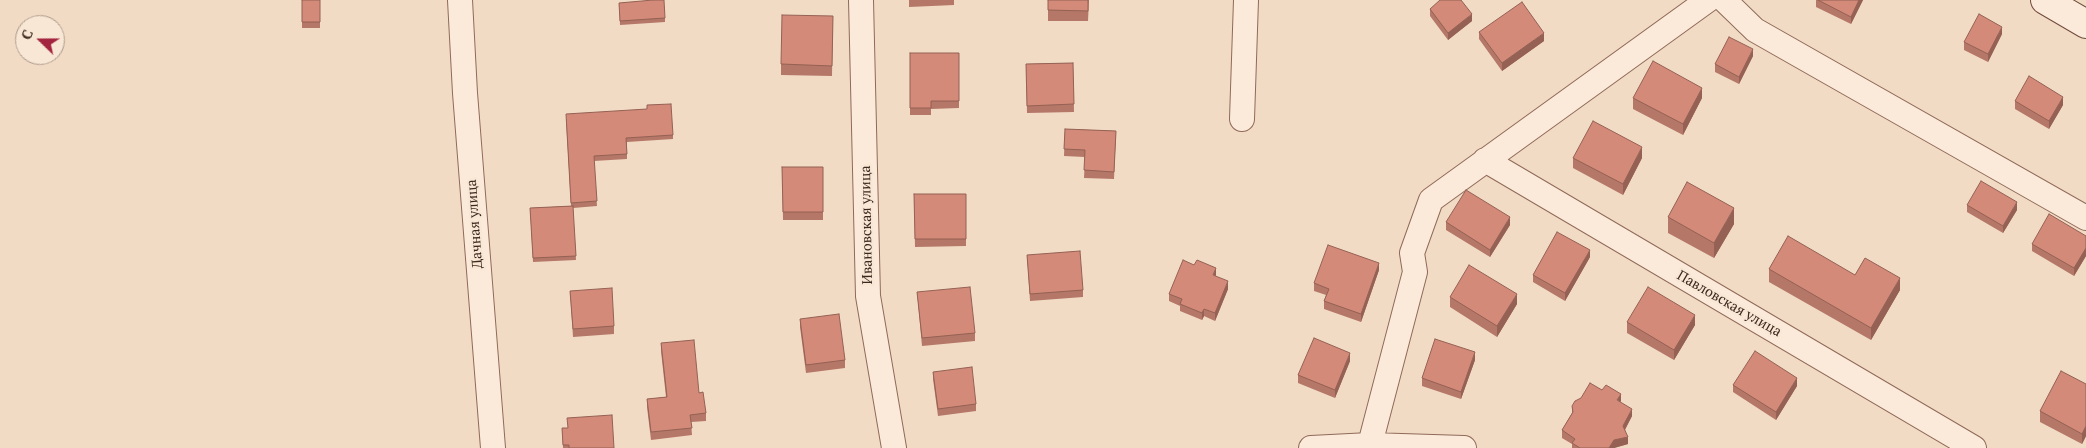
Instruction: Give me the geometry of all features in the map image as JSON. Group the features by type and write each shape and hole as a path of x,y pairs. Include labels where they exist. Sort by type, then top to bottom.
{"street":[{"name":"Дачная улица","path":"460,0 465,93 493,448"},
{"name":"Ивановская улица","path":"861,0 868,296 894,448"},
{"path":"1242,119 1246,0"},
{"path":"1370,447 1415,272 1412,253 1431,200 1708,0"},
{"path":"1724,0 1756,30 2086,218"},
{"path":"2045,0 2086,24"},
{"name":"Павловская улица","path":"1485,160 1974,448"},
{"path":"1311,448 1464,448"}],"building":[{"path":"302,0 320,0 320,22 302,22"},
{"path":"664,0 665,18 620,21 619,3"},
{"path":"1048,0 1088,0 1088,11 1048,10"},
{"path":"1440,0 1461,0 1472,14 1448,33 1430,9"},
{"path":"1818,0 1859,0 1851,17"},
{"path":"1522,2 1544,33 1502,63 1479,32"},
{"path":"1979,14 2002,27 1988,54 1964,42"},
{"path":"782,15 833,16 832,66 781,64"},
{"path":"1729,37 1753,49 1739,77 1715,64"},
{"path":"910,53 959,53 959,101 931,101 931,108 910,108"},
{"path":"1653,61 1702,88 1683,124 1633,98"},
{"path":"1073,63 1074,104 1027,106 1026,64"},
{"path":"2029,76 2063,97 2049,121 2015,101"},
{"path":"671,104 673,135 626,138 627,154 594,156 597,201 571,203 566,114 647,109 647,105"},
{"path":"1593,121 1642,147 1623,184 1573,158"},
{"path":"1065,129 1116,131 1114,172 1084,170 1085,150 1064,149"},
{"path":"782,167 823,167 823,212 783,212"},
{"path":"1981,181 2017,202 2003,226 1967,205"},
{"path":"1687,182 1734,208 1714,243 1668,217"},
{"path":"1466,190 1510,217 1490,250 1446,222"},
{"path":"914,194 966,194 966,239 915,239"},
{"path":"573,206 576,256 533,258 530,208"},
{"path":"2049,214 2086,236 2086,248 2074,268 2032,244"},
{"path":"1557,232 1590,250 1565,293 1533,275"},
{"path":"1788,236 1855,275 1865,258 1900,278 1871,328 1769,269"},
{"path":"1328,245 1379,263 1361,314 1324,301 1329,289 1314,283"},
{"path":"1080,251 1083,290 1030,294 1027,255"},
{"path":"1183,260 1194,265 1197,260 1216,268 1213,275 1228,281 1215,313 1204,309 1202,313 1180,304 1182,299 1169,294"},
{"path":"1469,265 1517,294 1497,326 1450,297"},
{"path":"970,287 975,333 922,338 917,292"},
{"path":"1648,287 1695,315 1674,350 1627,322"},
{"path":"612,288 614,326 573,329 570,291"},
{"path":"839,314 845,360 806,365 800,319"},
{"path":"1314,338 1350,353 1335,390 1298,375"},
{"path":"1435,339 1475,352 1461,392 1422,378"},
{"path":"694,340 699,393 703,392 706,413 690,415 692,428 651,432 647,399 667,397 661,343"},
{"path":"1755,351 1797,378 1776,412 1733,385"},
{"path":"972,367 976,404 938,409 933,372"},
{"path":"2061,371 2086,384 2086,426 2082,434 2040,411"},
{"path":"1590,383 1602,390 1606,385 1621,394 1617,400 1632,409 1623,426 1628,437 1614,440 1609,448 1580,448 1572,443 1575,439 1562,430 1573,412 1572,406 1575,401 1581,398"},
{"path":"612,415 614,448 569,448 569,445 563,445 562,428 568,428 567,418"}]}
